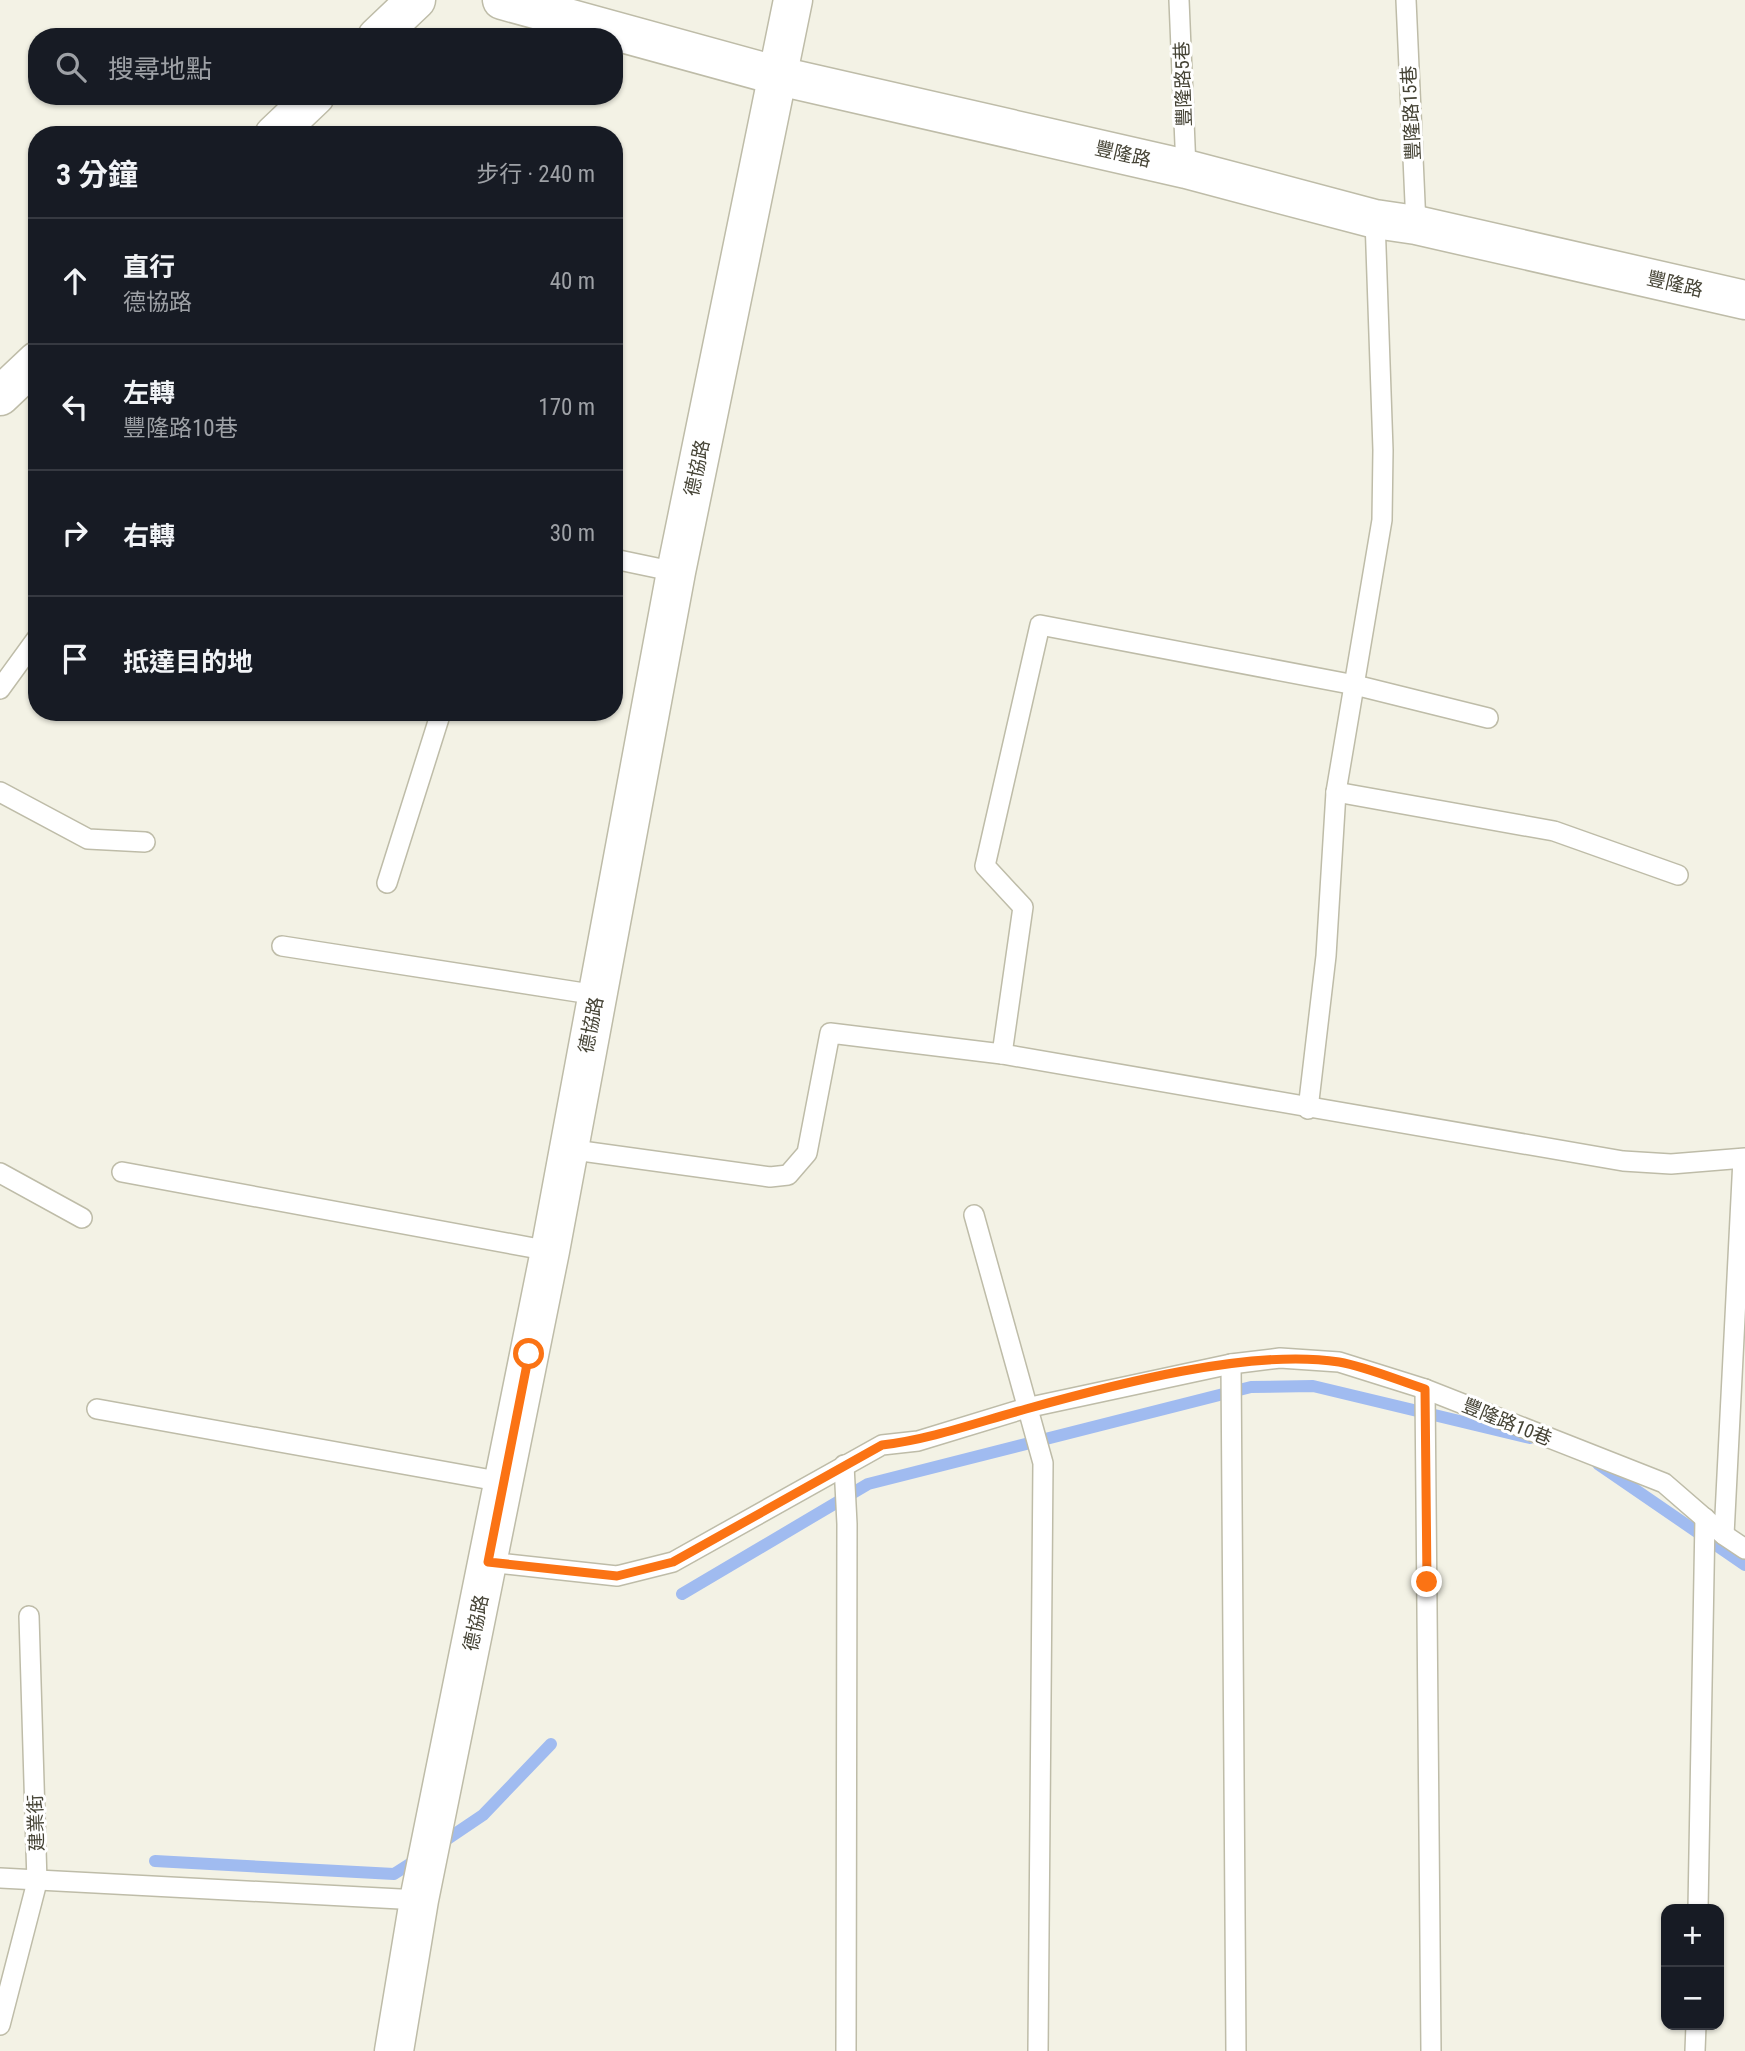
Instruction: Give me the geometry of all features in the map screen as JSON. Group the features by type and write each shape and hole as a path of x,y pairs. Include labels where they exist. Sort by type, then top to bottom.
{"street":[{"path":"386,28 416,0"},
{"name":"豐隆路","path":"502,0 604,28"},
{"name":"德協路","path":"394,2051 419,1900 550,1251 676,572 793,0"},
{"name":"豐隆路","path":"623,33 779,76 1186,169 1375,219 1416,225 1745,300"},
{"path":"283,126 306,105"},
{"path":"0,396 28,370"}],"lane":[{"name":"豐隆路5巷","path":"1179,0 1186,169"},
{"name":"豐隆路15巷","path":"1406,0 1416,225"},
{"path":"1308,1109 1326,956 1336,792 1382,520 1383,450 1375,219"},
{"path":"623,561 676,572"},
{"path":"1002,1054 1023,907 985,866 1040,625 1355,684 1488,718"},
{"path":"0,689 28,650"},
{"path":"387,883 438,721"},
{"path":"0,792 88,839 145,842"},
{"path":"1336,792 1554,831 1678,875"},
{"path":"282,946 597,995"},
{"path":"567,1149 770,1177 788,1175 807,1153 830,1033 1002,1054 1308,1109 1623,1161 1671,1164 1744,1159 1724,1535"},
{"path":"122,1172 550,1251"},
{"path":"0,1173 82,1218"},
{"path":"974,1215 1043,1463 1038,2051"},
{"name":"豐隆路10巷","path":"488,1562 617,1576 645,1571 673,1562 882,1445 918,1441 1026,1408 1231,1364 1280,1358 1339,1362 1425,1389 1664,1483 1724,1535 1745,1549"},
{"path":"1231,1364 1236,2051"},
{"path":"1425,1389 1431,2051"},
{"path":"97,1409 503,1482"},
{"path":"844,1465 847,1524 846,2051"},
{"path":"1698,1904 1705,1518"},
{"name":"建業街","path":"0,2025 37,1882 29,1616"},
{"path":"0,1878 419,1900"},
{"path":"1695,2051 1696,2030"}],"waterway":[{"path":"682,1594 868,1484 1251,1387 1313,1386 1530,1438"},
{"path":"1598,1464 1745,1565"},
{"path":"440,1844 483,1815 551,1744"},
{"path":"155,1861 394,1874 419,1858"}],"route":[{"path":"529,1354 488,1562 617,1576 645,1571 673,1562 882,1445 918,1441 1026,1408 1139,1381 1280,1358 1339,1362 1425,1389 1427,1582"}]}
